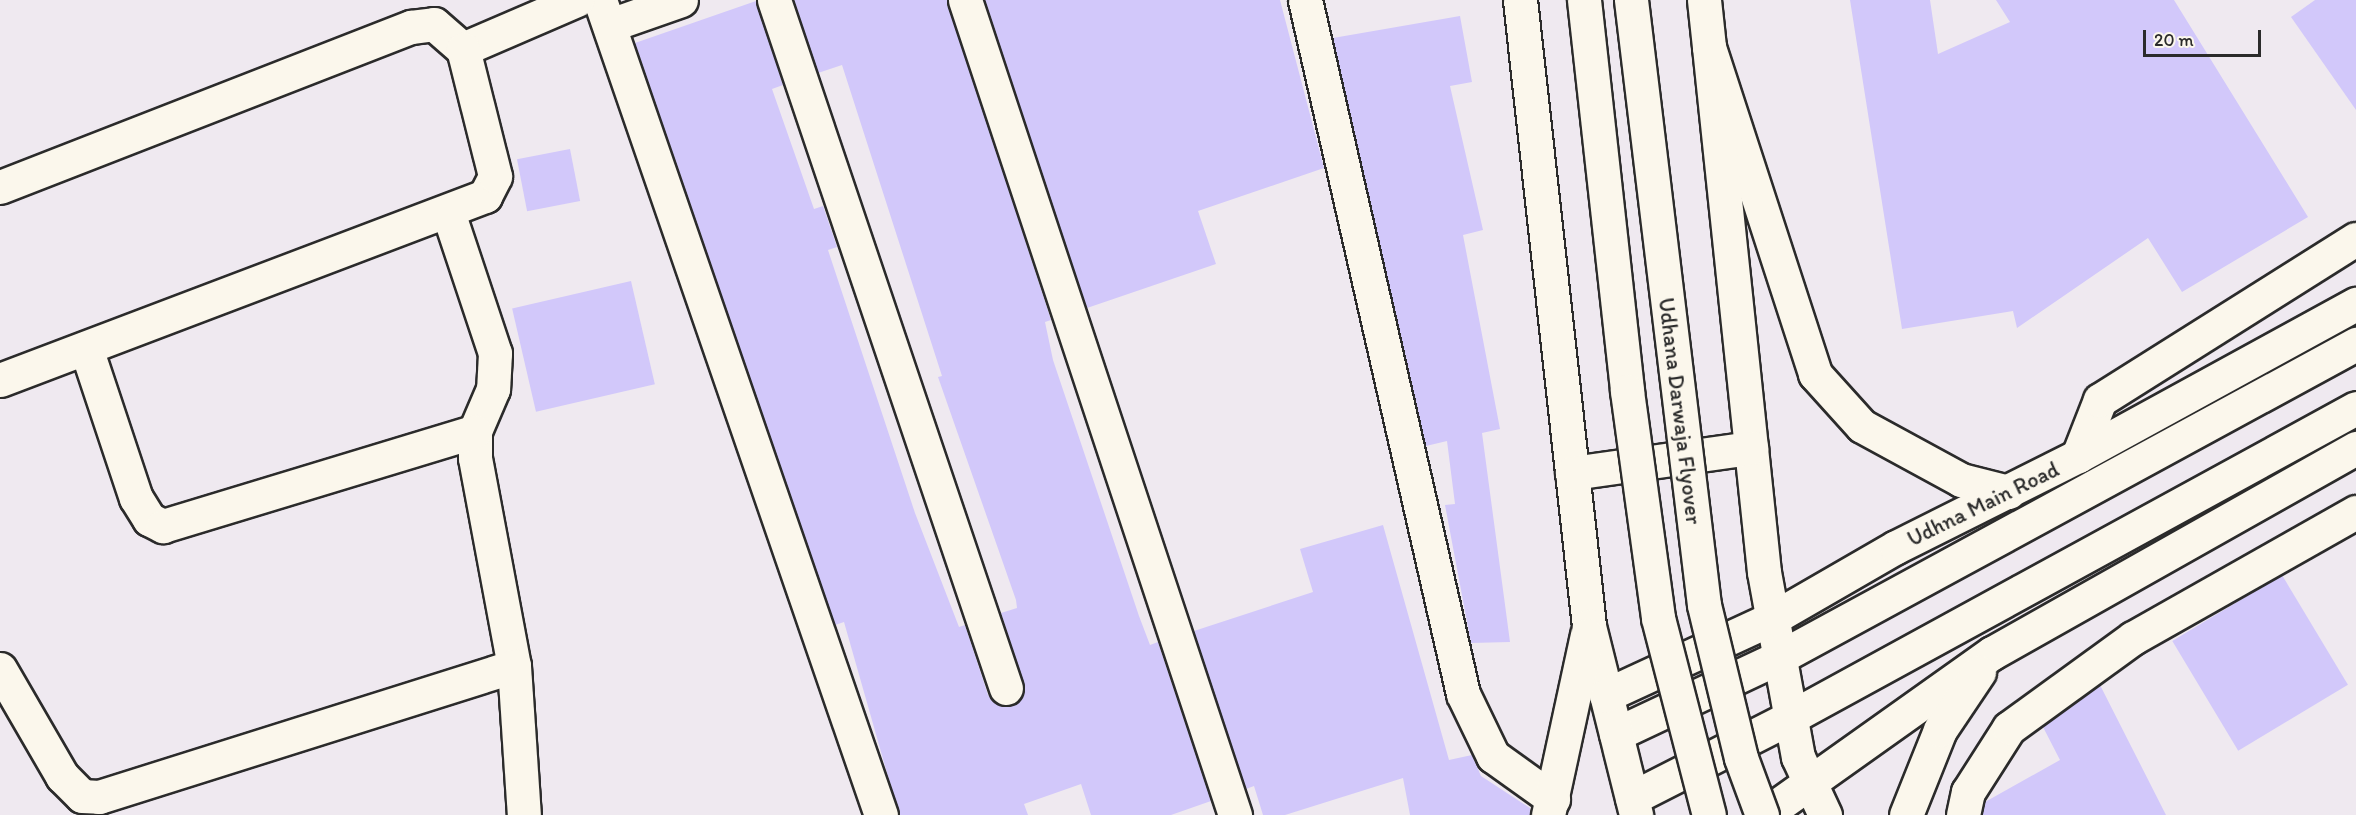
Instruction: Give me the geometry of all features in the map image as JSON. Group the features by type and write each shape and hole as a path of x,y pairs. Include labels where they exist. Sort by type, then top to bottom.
{"main road":[{"path":"463,49 577,0"},
{"path":"681,0 606,12 881,815"},
{"path":"774,0 1006,688"},
{"path":"965,0 1234,815"},
{"path":"1305,0 1463,694 1493,756 1551,807 1588,626"},
{"path":"1520,0 1588,626 1634,807 1791,717 2356,408"},
{"path":"1584,0 1658,618 1709,815"},
{"name":"Udhana Darwaja Flyover","path":"1631,0 1704,605 1742,758 1763,815"},
{"path":"1704,0 1752,448 1773,618 1791,717 1810,782 1825,815"},
{"path":"0,187 411,27 434,24 463,49 495,176 485,196 448,212 0,380"},
{"path":"1709,47 1815,374 1862,426 1960,480 2008,492"},
{"path":"448,212 495,353 493,389 475,431 475,458 514,666 522,814"},
{"path":"2078,456 2100,400 2356,239"},
{"name":"Udhna Main Road","path":"1606,695 1773,618 1896,547 2078,456 2356,304"},
{"path":"1616,734 1780,657 2356,344"},
{"path":"86,348 136,498 149,519 163,526 475,431"},
{"path":"1572,473 1752,448"},
{"path":"1763,815 1992,653 2356,448"},
{"path":"1963,815 1968,792 2009,728 2133,638 2356,512"},
{"path":"1906,815 1940,730 1992,653"},
{"path":"0,669 62,776 82,796 99,797 514,666"}],"building":[{"path":"794,0 947,0 1051,320 1045,322 1053,360 1139,616 1150,645 1158,642 1211,801 1171,815 1091,815 1081,784 1024,804 1028,815 899,815 844,622 835,625 635,43 756,1 783,85 772,89 814,209 823,206 837,247 828,250 915,513 959,627 965,625 988,695 994,702 1011,706 1020,700 1024,683 1001,613 1017,608 1016,600 938,377 942,376 842,65 818,73"},
{"path":"985,0 1280,0 1324,168 1198,211 1216,264 1087,308"},
{"path":"1850,0 1930,0 1938,54 2010,22 1996,0 2174,0 2308,217 2182,292 2148,238 2017,328 2013,311 1902,329"},
{"path":"2315,0 2356,0 2356,110 2291,17"},
{"path":"1460,16 1472,82 1450,86 1483,230 1463,235 1500,429 1482,433 1510,642 1471,643 1445,505 1455,504 1447,441 1426,446 1333,38"},
{"path":"570,149 580,201 527,211 517,159"},
{"path":"631,281 655,384 536,412 512,308"},
{"path":"1383,525 1449,760 1472,755 1481,776 1530,808 1530,815 1410,815 1403,778 1285,815 1263,815 1254,786 1246,789 1194,631 1313,592 1300,549"},
{"path":"2282,575 2348,685 2238,751 2172,641"},
{"path":"2100,685 2166,815 1982,815 1985,802 2060,760 2043,727"}]}
